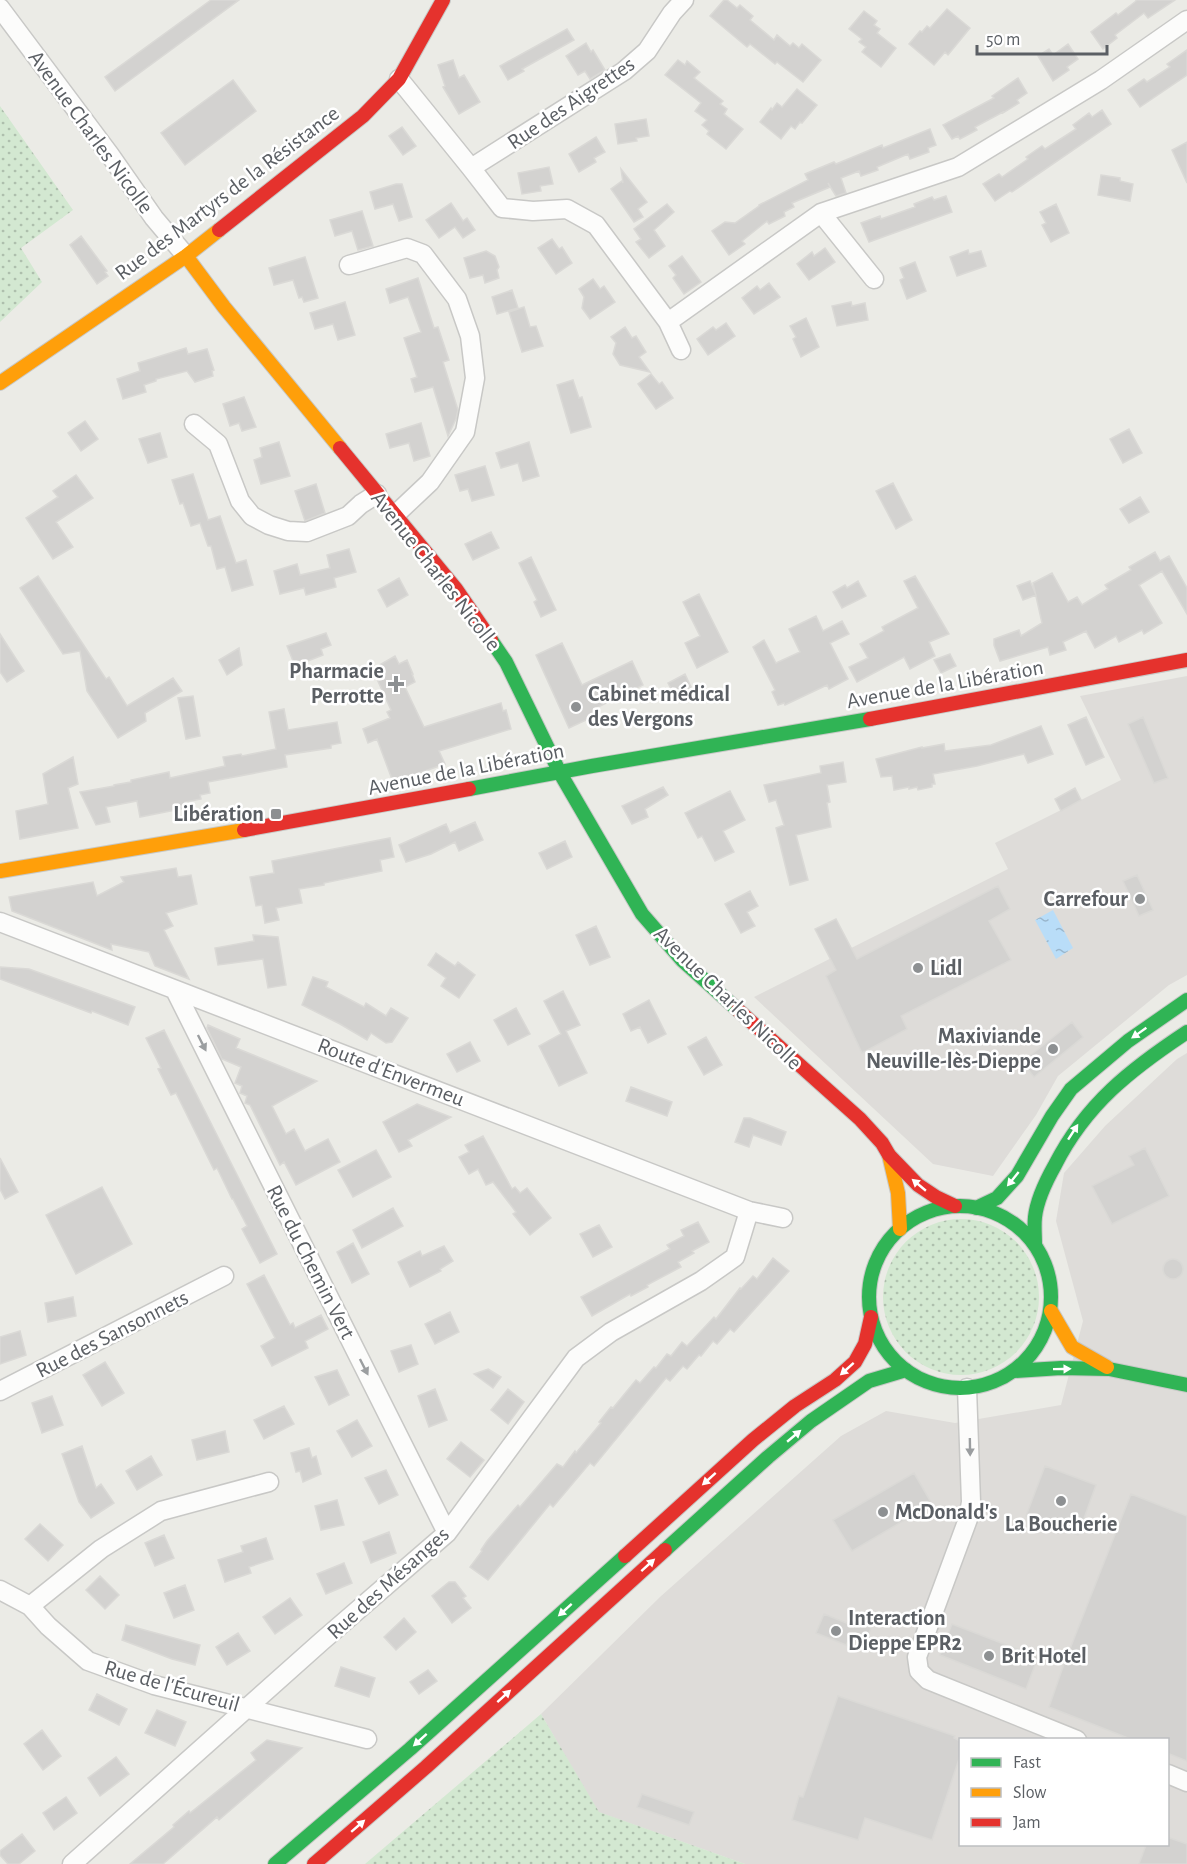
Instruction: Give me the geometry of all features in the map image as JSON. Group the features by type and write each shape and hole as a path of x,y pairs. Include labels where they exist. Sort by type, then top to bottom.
{"main road":[{"name":"Rue des Martyrs de la Résistance","path":"0,383 186,256 363,116 399,80 442,0"},
{"name":"Avenue Charles Nicolle","path":"186,256 224,307 456,589 506,662 560,773 648,922 682,960 860,1119 882,1143 889,1155 918,1185 955,1206"},
{"name":"Avenue de la Libération","path":"0,871 299,821 592,766 890,716 1045,688 1161,663 1187,660"},
{"path":"976,1208 997,1198 1017,1176 1052,1116 1071,1089 1128,1041 1187,1000"},
{"path":"1035,1245 1035,1217 1045,1186 1061,1151 1084,1116 1112,1086 1138,1064 1187,1032"},
{"name":"Avenue Charles Nicolle","path":"889,1155 898,1193 900,1229"},
{"path":"955,1206 976,1208 999,1215 1019,1228 1035,1245 1044,1260 1049,1276 1052,1293 1051,1311 1044,1334 1032,1354 1014,1371 984,1385 967,1388 945,1387 925,1381 906,1370 890,1355 879,1338 872,1317 869,1290 882,1250 900,1229 916,1218 935,1210 955,1206"},
{"path":"1051,1311 1072,1347 1109,1369"},
{"path":"275,1864 410,1749 753,1440 795,1406 835,1380 855,1362 865,1344 872,1317"},
{"path":"1014,1371 1061,1368 1109,1369 1187,1385"},
{"path":"314,1864 426,1767 811,1421 869,1381 906,1370"}],"street":[{"name":"Rue des Aigrettes","path":"471,168 624,71 647,51 672,13 684,0"},
{"name":"Avenue Charles Nicolle","path":"0,8 154,218 186,256"},
{"path":"668,322 821,213 958,167 1101,80 1187,20"},
{"path":"399,80 502,208 533,211 567,209 596,225 668,322 681,350"},
{"path":"821,213 873,279"},
{"path":"349,265 407,248 423,254 457,299 470,336 475,378 465,432 430,482 395,515"},
{"path":"194,424 218,444 240,501 252,516 269,525 288,531 308,532 348,516 377,494"},
{"name":"Route d'Envermeu","path":"0,922 750,1211 783,1218"},
{"name":"Rue du Chemin Vert","path":"175,990 447,1533"},
{"name":"Rue des Mésanges","path":"72,1864 447,1533 576,1358 611,1332 701,1281 735,1257 750,1211"},
{"name":"Rue des Sansonnets","path":"0,1390 224,1276"},
{"path":"967,1388 971,1502 968,1519 917,1657 918,1671 928,1680 1072,1738"},
{"path":"30,1606 101,1549 161,1511 269,1482"},
{"name":"Rue de l'Écureuil","path":"0,1590 30,1606 48,1626 88,1661 154,1685 367,1739"},
{"path":"1169,1775 1187,1782"}],"shaded area":[{"path":"1187,676 1187,975 1169,985 1058,1076 1036,1115 993,1176 933,1164 754,997 1008,869 995,843 1121,780 1080,696"},
{"path":"1187,1053 1187,1864 745,1864 598,1812 541,1714 660,1597 841,1436 886,1411 955,1423 1061,1405 1083,1321 1056,1221 1064,1173 1105,1126 1177,1059"}],"green space":[{"path":"0,106 73,210 21,248 42,282 0,322"},
{"path":"961,1219 976,1220 991,1225 1005,1232 1016,1242 1026,1253 1033,1267 1038,1282 1038,1312 1033,1327 1026,1341 1016,1352 1005,1362 991,1369 976,1374 961,1375 946,1374 931,1369 917,1362 906,1352 896,1341 889,1327 884,1312 883,1297 884,1282 889,1267 896,1253 906,1242 917,1232 931,1225 946,1220"},
{"path":"541,1714 599,1812 745,1864 365,1864"}],"water":[{"path":"1053,910 1073,948 1056,959 1035,920"}],"building":[{"path":"211,0 239,0 115,91 105,77"},
{"path":"724,0 737,8 740,5 753,16 750,20 774,40 777,35 790,46 793,43 799,48 802,44 821,60 803,82 750,44 747,47 710,16"},
{"path":"1136,0 1175,0 1148,18 1144,13 1115,35 1117,38 1103,49 1091,32"},
{"path":"947,9 970,28 948,55 945,52 934,65 909,44 920,31 922,32 927,26 930,28"},
{"path":"864,11 877,21 874,25 880,29 877,33 896,48 881,67 862,52 866,47 859,42 862,39 849,29"},
{"path":"567,29 574,40 522,69 524,71 508,80 500,66"},
{"path":"586,43 605,70 590,79 585,71 578,75 566,56"},
{"path":"1068,44 1078,59 1067,67 1069,70 1053,81 1038,56 1049,49 1053,55"},
{"path":"1187,50 1187,75 1140,107 1128,90 1144,79 1147,82 1170,67 1167,64"},
{"path":"453,60 459,78 464,75 480,102 459,114 443,87 445,86 438,65"},
{"path":"678,60 685,65 687,61 700,72 694,78 723,101 720,104 727,109 724,114 743,129 726,149 707,134 709,131 702,125 707,120 695,111 701,103 665,75"},
{"path":"1018,78 1027,93 1017,100 1019,103 975,127 977,130 960,139 958,136 952,139 943,125 994,98 992,96"},
{"path":"233,80 256,111 185,165 161,133"},
{"path":"797,89 817,105 802,123 800,122 795,129 791,126 781,139 760,122 777,103 782,107"},
{"path":"1102,110 1111,124 1012,192 1010,191 995,201 983,184 999,174 1002,177 1042,146 1045,149 1076,129 1073,125 1089,113 1092,117"},
{"path":"646,119 649,136 636,138 637,141 618,144 615,124"},
{"path":"402,127 416,146 403,155 389,136"},
{"path":"930,129 936,145 928,148 929,152 910,159 908,154 877,167 878,170 861,176 859,171 841,178 846,193 836,196 828,183 830,187 792,203 794,207 784,212 785,216 769,224 767,221 742,241 745,244 729,255 712,231 725,222 735,223 759,205 808,180 805,174 882,145 883,148"},
{"path":"596,137 605,152 594,158 596,162 579,172 569,154"},
{"path":"1187,142 1187,183 1172,150"},
{"path":"549,167 553,184 540,186 541,191 522,194 518,173"},
{"path":"621,169 647,202 638,209 643,217 634,222 611,189 622,181 623,183"},
{"path":"1101,175 1120,178 1120,181 1133,184 1130,201 1098,195"},
{"path":"402,184 412,217 399,221 393,204 375,209 370,192"},
{"path":"946,196 952,212 869,242 861,223 880,216 881,219 915,207 914,204 932,197 934,200"},
{"path":"451,203 463,221 467,218 475,230 463,238 455,227 439,238 426,220"},
{"path":"667,204 674,212 654,230 665,246 649,258 636,242 641,239 634,229"},
{"path":"1056,204 1069,233 1051,242 1042,225 1046,223 1040,212"},
{"path":"362,211 373,246 358,250 352,231 335,236 330,220"},
{"path":"81,236 107,271 105,272 108,276 97,284 70,245"},
{"path":"552,239 559,249 562,247 572,263 556,274 538,248"},
{"path":"825,248 835,262 809,280 797,264 812,252 814,256"},
{"path":"968,250 969,254 981,251 986,266 957,276 950,257"},
{"path":"486,251 495,256 499,267 497,270 499,278 485,283 483,275 470,278 464,258"},
{"path":"682,256 701,282 684,294 673,278 676,275 669,266"},
{"path":"305,257 318,298 304,302 302,297 299,298 293,280 274,285 269,268"},
{"path":"915,262 926,291 907,299 900,280 904,278 900,268"},
{"path":"418,278 434,328 438,327 449,360 443,362 458,410 448,436 433,387 415,392 411,379 417,377 404,338 421,332 408,297 390,303 386,289"},
{"path":"593,279 600,289 604,286 615,302 590,319 582,308 584,297 579,289"},
{"path":"769,283 780,297 754,314 742,298 757,286 760,290"},
{"path":"512,290 518,308 497,314 492,297"},
{"path":"345,302 355,335 338,340 333,324 315,329 310,313"},
{"path":"851,302 852,306 865,303 868,320 837,326 832,306"},
{"path":"524,307 530,327 536,326 543,346 522,352 509,312"},
{"path":"806,318 819,347 801,357 793,339 796,337 790,326"},
{"path":"726,323 735,336 708,355 697,339 713,327 716,330"},
{"path":"625,327 632,338 636,336 646,352 639,357 650,372 620,365 613,354 616,343 611,337"},
{"path":"186,348 188,354 207,349 214,370 212,371 213,376 195,382 187,371 156,379 144,385 146,392 123,399 117,379 140,371 138,363"},
{"path":"651,374 659,384 662,382 673,398 656,409 638,384"},
{"path":"573,380 579,398 582,397 591,427 571,433 557,385"},
{"path":"244,397 256,427 242,431 239,423 230,426 223,404"},
{"path":"85,421 98,439 81,451 68,433"},
{"path":"421,423 430,456 414,461 409,443 390,448 386,434"},
{"path":"1129,429 1142,453 1123,463 1110,439"},
{"path":"160,433 167,457 148,463 139,439"},
{"path":"279,442 290,476 261,484 254,460 262,457 260,448"},
{"path":"529,442 539,476 523,481 518,463 501,468 496,453"},
{"path":"485,466 494,495 472,501 468,489 460,491 455,475"},
{"path":"193,474 208,520 220,516 236,563 246,560 253,585 232,591 225,567 217,569 211,546 208,546 200,523 191,526 172,480"},
{"path":"76,475 93,498 56,522 73,547 53,559 26,518 58,497 53,491"},
{"path":"893,483 912,520 896,529 876,491"},
{"path":"316,484 325,513 305,521 295,491"},
{"path":"1140,497 1149,512 1129,523 1120,509"},
{"path":"491,532 499,548 473,560 465,544"},
{"path":"349,549 356,572 334,578 336,587 306,595 304,588 280,594 274,571 297,564 300,575 330,568 327,555"},
{"path":"1155,552 1160,561 1169,556 1187,588 1187,614 1162,571 1139,585 1162,623 1144,634 1142,630 1119,642 1116,636 1095,648 1086,631 1063,642 1066,650 1050,655 1048,647 1000,661 994,639 1019,630 1021,636 1042,623 1033,583 1052,573 1068,602 1077,597 1082,605 1108,589 1105,585 1131,570 1129,567"},
{"path":"531,557 556,610 541,617 534,602 537,600 519,563"},
{"path":"38,576 106,679 109,677 127,706 173,678 182,691 145,713 146,721 118,738 87,691 80,651 63,654 20,588"},
{"path":"915,576 949,634 929,642 935,656 910,669 904,657 857,682 849,667 868,658 860,644 884,631 882,627 918,608 904,581"},
{"path":"399,578 408,595 387,607 378,590"},
{"path":"858,581 866,596 842,608 833,592 845,585 847,588"},
{"path":"1030,581 1036,595 1023,600 1017,586"},
{"path":"699,594 728,652 697,668 685,643 700,636 683,602"},
{"path":"816,616 823,631 842,621 849,634 830,643 848,679 829,689 827,685 785,705 784,703 778,705 772,692 775,690 753,647 764,640 776,663 800,652 789,629"},
{"path":"326,633 331,645 321,649 323,655 295,666 287,646"},
{"path":"0,634 24,671 7,682 0,672"},
{"path":"562,643 582,685 632,661 643,685 594,709 597,715 569,728 536,655"},
{"path":"239,648 242,665 227,675 219,660"},
{"path":"950,654 956,666 941,673 934,660"},
{"path":"395,656 399,664 407,660 413,674 415,682 405,687 424,727 501,703 503,711 506,710 511,729 439,751 445,764 393,782 377,739 368,743 363,729 390,718 387,712 391,710 376,677 381,675 376,667"},
{"path":"685,674 691,687 675,696 668,683"},
{"path":"193,696 200,736 186,739 178,698"},
{"path":"284,709 288,730 337,722 341,743 331,745 331,748 285,755 287,767 208,782 210,793 200,795 201,799 185,802 186,808 140,817 137,801 106,807 110,822 96,825 80,792 169,772 170,778 225,766 223,757 241,754 242,756 276,749 269,712"},
{"path":"1086,717 1104,757 1086,765 1068,725"},
{"path":"1143,717 1168,778 1154,783 1128,724"},
{"path":"1041,726 1053,754 1028,763 1024,754 933,774 935,784 932,784 932,787 918,790 917,787 909,789 909,787 894,790 892,776 881,777 876,759 922,747 944,744 945,751 991,745"},
{"path":"73,757 78,784 68,788 78,828 20,839 16,811 48,804 43,774"},
{"path":"843,762 846,782 827,785 831,827 796,835 808,880 790,885 776,828 784,825 776,800 769,802 764,785 821,773 820,766"},
{"path":"663,787 668,795 645,809 648,817 632,824 622,806"},
{"path":"1075,788 1081,800 1061,811 1055,799"},
{"path":"730,791 745,820 723,831 734,852 715,861 702,836 698,838 685,813"},
{"path":"475,822 483,840 459,851 455,842 431,854 406,862 399,845 446,824 450,833"},
{"path":"390,838 394,857 380,860 382,871 299,889 302,903 276,908 279,920 265,923 262,905 256,906 250,877 274,873 272,861"},
{"path":"565,841 572,857 547,869 539,853"},
{"path":"176,868 178,877 191,875 197,904 166,913 173,926 164,930 189,979 155,966 149,952 111,944 112,950 12,911 9,897 93,882 97,896 124,882 121,877"},
{"path":"1137,875 1153,910 1139,916 1123,881"},
{"name":"Lidl","path":"998,886 1010,909 989,921 1011,960 901,1016 907,1029 862,1053 826,976 836,970 815,929 836,919 857,959"},
{"path":"750,891 758,906 747,912 755,926 741,933 725,904"},
{"path":"596,926 610,957 590,965 576,935"},
{"path":"253,935 278,937 286,985 268,988 263,959 218,965 215,948 254,941"},
{"path":"436,953 455,966 458,962 475,975 459,998 441,986 446,978 428,965"},
{"path":"0,967 29,969 135,1007 128,1025 0,979"},
{"path":"313,977 328,982 326,987 364,1007 366,1003 386,1016 391,1008 408,1018 392,1042 386,1043 371,1033 367,1040 302,1005"},
{"path":"563,991 580,1025 566,1031 587,1073 559,1086 539,1046 561,1034 544,1001"},
{"path":"649,1000 666,1034 648,1043 640,1027 631,1031 623,1014"},
{"path":"516,1008 530,1034 508,1045 494,1020"},
{"name":"Maxiviande Neuville-lès-Dieppe","path":"1072,1022 1083,1037 1034,1077 1022,1062"},
{"path":"208,1025 240,1039 236,1048 317,1081 272,1106 286,1134 294,1129 305,1151 328,1139 340,1162 296,1185 284,1162 280,1165 250,1105 245,1103 247,1096 240,1093 242,1086 235,1083 241,1067 222,1059 207,1028"},
{"path":"164,1030 277,1254 260,1263 242,1229 247,1226 217,1168 214,1170 176,1093 171,1095 158,1069 161,1068 146,1038"},
{"path":"706,1037 722,1065 704,1075 688,1047"},
{"path":"470,1042 480,1061 457,1072 447,1054"},
{"path":"631,1087 672,1102 667,1116 626,1101"},
{"path":"417,1104 451,1117 408,1140 412,1146 399,1152 383,1122"},
{"path":"744,1118 750,1118 786,1132 781,1145 753,1135 749,1147 735,1142"},
{"path":"483,1136 512,1189 515,1187 520,1193 527,1188 551,1218 530,1235 513,1214 516,1212 493,1182 486,1185 478,1169 469,1174 459,1157 469,1152 465,1145"},
{"path":"1145,1148 1169,1196 1112,1224 1092,1186 1134,1165 1129,1156"},
{"path":"376,1150 391,1177 353,1197 338,1170"},
{"path":"0,1158 18,1192 5,1199 0,1189"},
{"path":"102,1187 132,1244 76,1274 46,1215"},
{"path":"393,1208 403,1226 362,1248 353,1230"},
{"path":"698,1222 709,1242 678,1262 681,1267 592,1316 581,1297 670,1249 667,1245 684,1236 681,1230"},
{"path":"599,1225 612,1247 593,1257 580,1234"},
{"path":"353,1243 369,1274 352,1283 337,1252"},
{"path":"444,1246 453,1261 440,1269 441,1271 410,1287 398,1262 420,1251 422,1256"},
{"path":"773,1258 789,1271 734,1332 730,1329 717,1344 713,1341 701,1356 699,1355 687,1369 683,1366 670,1381 666,1378 594,1466 590,1463 553,1507 550,1504 488,1580 470,1567 487,1541 518,1505 520,1507 557,1464 563,1467 636,1380 640,1383 667,1354 671,1356 682,1342 687,1346 714,1317 716,1319 740,1288 753,1276 757,1279"},
{"path":"1173,1259 1180,1262 1183,1269 1180,1276 1173,1279 1166,1276 1163,1269 1166,1262"},
{"path":"264,1275 290,1325 293,1323 295,1328 321,1315 328,1329 305,1341 308,1348 272,1366 261,1346 275,1338 247,1284"},
{"path":"73,1297 76,1316 48,1322 45,1303"},
{"path":"450,1312 459,1332 435,1344 425,1324"},
{"path":"20,1331 26,1355 0,1364 0,1337"},
{"path":"411,1345 418,1364 399,1372 391,1351"},
{"path":"105,1362 124,1393 102,1406 83,1375"},
{"path":"488,1369 501,1377 493,1388 474,1374"},
{"path":"337,1370 349,1395 329,1405 315,1377"},
{"path":"435,1389 447,1420 429,1427 418,1396"},
{"path":"508,1389 524,1402 508,1424 491,1410"},
{"path":"52,1396 63,1425 42,1433 32,1403"},
{"path":"284,1406 294,1424 264,1439 254,1420"},
{"path":"357,1420 372,1446 352,1457 337,1431"},
{"path":"225,1431 229,1452 197,1460 192,1440"},
{"path":"461,1442 484,1460 470,1477 447,1459"},
{"path":"82,1446 96,1488 101,1484 114,1503 91,1518 79,1502 62,1454"},
{"path":"309,1448 312,1458 316,1456 321,1474 303,1482 300,1471 296,1472 291,1453"},
{"path":"151,1456 162,1475 137,1490 126,1471"},
{"name":"La Boucherie","path":"1045,1466 1096,1485 1078,1535 1026,1516"},
{"path":"386,1470 398,1495 379,1504 365,1478"},
{"name":"McDonald's","path":"914,1473 932,1504 852,1551 833,1520"},
{"path":"1131,1494 1187,1516 1187,1761 1169,1754 1169,1738 1128,1738 1049,1707"},
{"path":"337,1500 344,1525 321,1530 315,1506"},
{"path":"40,1524 63,1545 48,1561 25,1539"},
{"path":"389,1532 396,1553 371,1563 363,1542"},
{"path":"164,1535 174,1558 155,1566 145,1543"},
{"path":"266,1538 273,1559 249,1567 251,1573 225,1582 218,1560 243,1552 241,1546"},
{"path":"344,1563 352,1583 326,1594 317,1574"},
{"path":"100,1576 119,1595 105,1609 86,1590"},
{"path":"449,1582 455,1582 466,1596 463,1598 471,1608 452,1623 432,1596"},
{"path":"185,1585 194,1610 174,1618 164,1593"},
{"path":"290,1598 302,1615 275,1634 263,1617"},
{"path":"824,1614 854,1626 856,1622 871,1628 864,1645 849,1639 846,1645 816,1633"},
{"path":"404,1618 416,1632 396,1650 384,1637"},
{"name":"Brit Hotel","path":"952,1624 1038,1657 1026,1689 940,1655"},
{"path":"126,1625 200,1645 195,1665 122,1640"},
{"path":"238,1633 250,1651 227,1665 216,1647"},
{"path":"341,1667 375,1678 369,1697 335,1686"},
{"path":"428,1670 437,1681 419,1694 410,1682"},
{"path":"97,1694 127,1709 119,1725 89,1710"},
{"path":"838,1696 955,1736 954,1738 959,1740 959,1759 932,1840 865,1818 858,1840 792,1820 799,1796 803,1797"},
{"path":"157,1710 186,1722 175,1746 145,1733"},
{"path":"42,1730 61,1756 43,1770 24,1744"},
{"path":"267,1740 302,1748 219,1820 217,1817 163,1864 130,1864 174,1827 173,1825 189,1811 190,1813 256,1760 251,1753"},
{"path":"116,1757 129,1774 100,1796 88,1778"},
{"path":"642,1794 694,1812 689,1825 637,1807"},
{"path":"66,1797 77,1813 54,1830 43,1813"},
{"path":"22,1834 35,1851 19,1864 8,1864 0,1855 0,1851"},
{"path":"1169,1838 1187,1844 1187,1864 1139,1864 1146,1846 1169,1846"}],"traffic: fast":[{"path":"491,640 506,662 560,773 642,914 682,960 738,1010"},
{"path":"469,789 870,719"},
{"path":"976,1208 997,1198 1017,1176 1052,1116 1071,1089 1128,1041 1187,1000"},
{"path":"1035,1245 1035,1217 1040,1197 1067,1143 1096,1106 1129,1074 1187,1032"},
{"path":"960,1206 995,1213 1024,1233 1044,1262 1051,1297 1044,1332 1024,1361 995,1381 960,1388 925,1381 896,1361 876,1332 869,1297 876,1262 896,1233 925,1213 960,1206"},
{"path":"1014,1371 1061,1368 1109,1369 1187,1385"},
{"path":"665,1550 811,1421 869,1381 906,1370"},
{"path":"275,1864 410,1749 625,1556"}],"traffic: slow":[{"path":"0,383 186,256 219,230"},
{"path":"186,256 224,307 340,448"},
{"path":"0,871 244,830"},
{"path":"889,1155 898,1193 900,1229"},
{"path":"1051,1311 1072,1347 1107,1367"}],"traffic: jam":[{"path":"219,230 363,116 399,79 443,0"},
{"path":"340,448 456,589 491,640"},
{"path":"870,719 1187,660"},
{"path":"244,830 469,789"},
{"path":"738,1010 860,1119 882,1143 889,1155 918,1185 955,1206"},
{"path":"625,1556 753,1440 795,1406 835,1380 855,1362 865,1344 871,1317"},
{"path":"314,1864 426,1767 665,1550"}],"place":[{"name":"Pharmacie Perrotte","path":"396,684"},
{"name":"Cabinet médical des Vergons","path":"576,707"},
{"name":"Libération","path":"276,814"},
{"name":"Carrefour","path":"1140,899"},
{"name":"Lidl","path":"918,968"},
{"name":"Maxiviande Neuville-lès-Dieppe","path":"1053,1049"},
{"name":"La Boucherie","path":"1061,1501"},
{"name":"McDonald's","path":"883,1512"},
{"name":"Interaction Dieppe EPR2","path":"836,1631"},
{"name":"Brit Hotel","path":"989,1656"}]}
